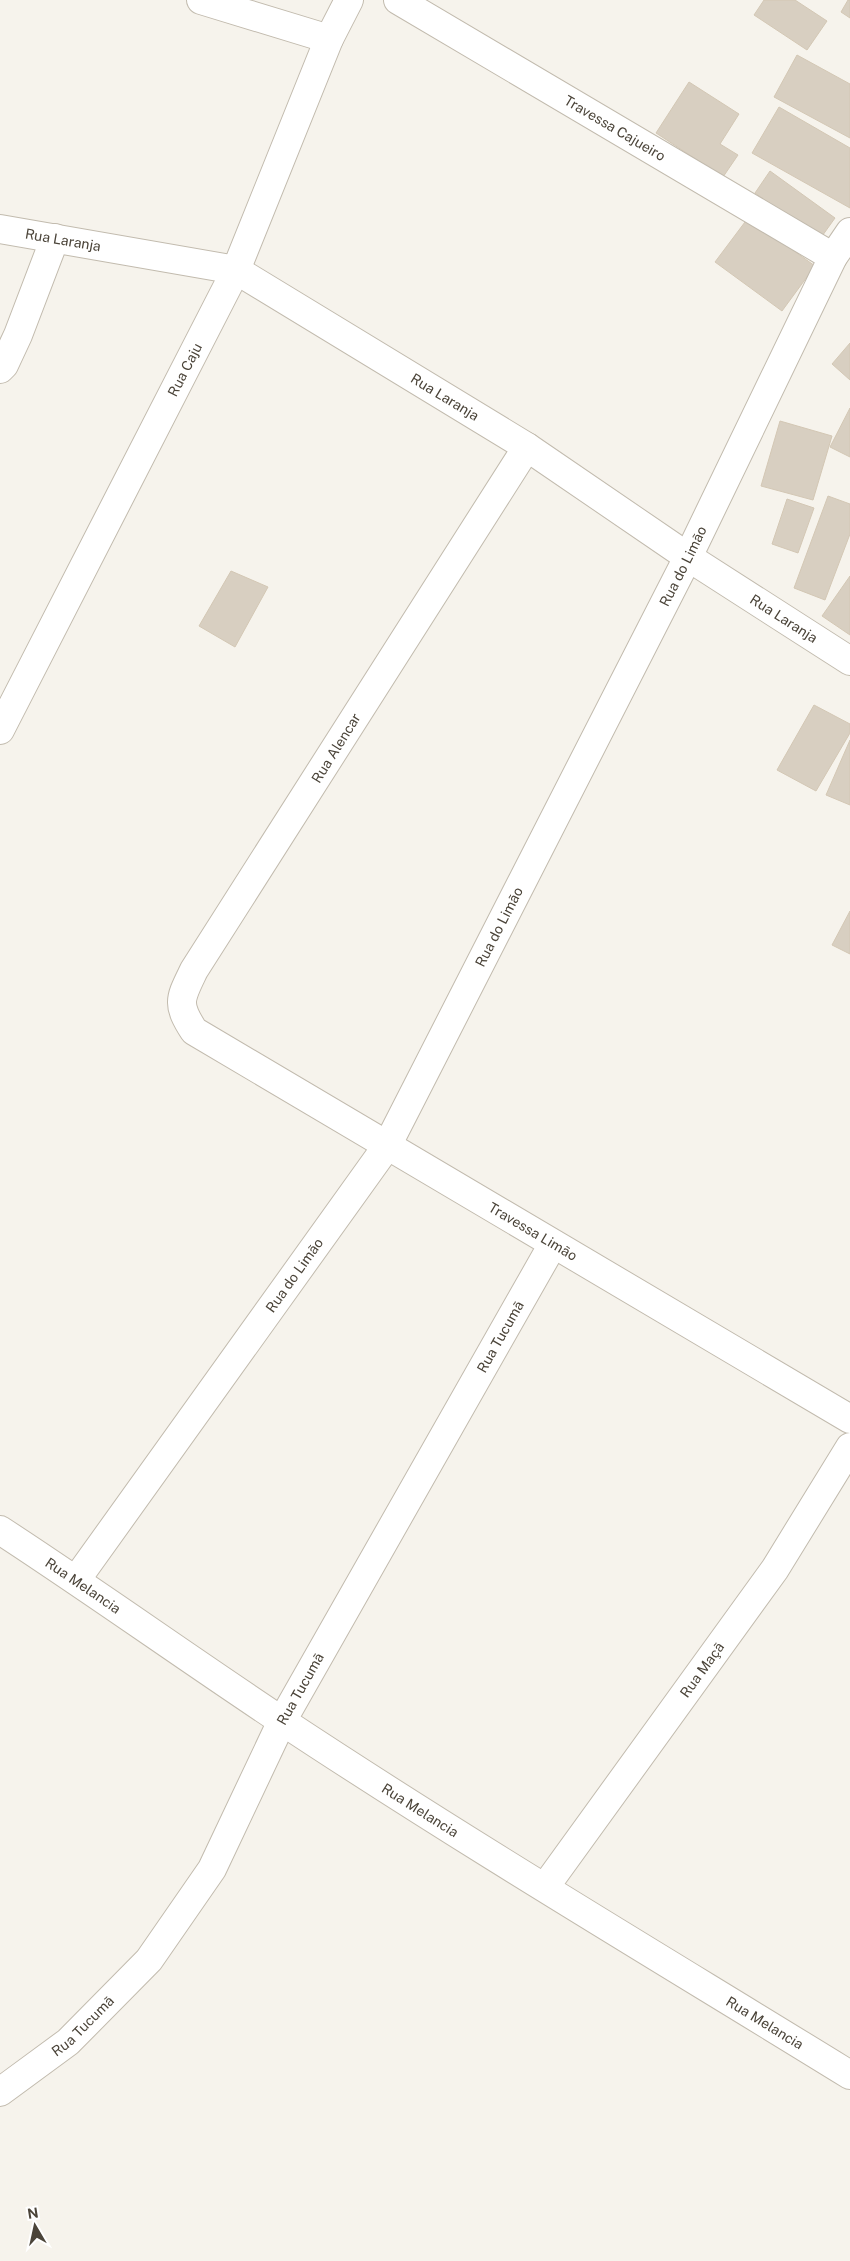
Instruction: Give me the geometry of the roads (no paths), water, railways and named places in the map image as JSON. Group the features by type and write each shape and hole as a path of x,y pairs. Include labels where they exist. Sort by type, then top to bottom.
{"street":[{"path":"201,0 329,39"},
{"name":"Rua Caju","path":"0,730 236,270 329,39 349,0"},
{"name":"Travessa Cajueiro","path":"398,0 833,257"},
{"name":"Rua Laranja","path":"0,228 236,270 527,447 688,556 850,661"},
{"name":"Rua do Limão","path":"76,1580 387,1146 688,556 833,257 850,232"},
{"path":"0,369 4,365 18,335 55,238"},
{"name":"Rua Alencar","path":"217,1044 194,1031 183,1014 181,996 194,970 527,447"},
{"name":"Travessa Limão","path":"217,1044 850,1419"},
{"name":"Rua Tucumã","path":"0,2092 68,2042 149,1960 212,1869 282,1721 553,1244"},
{"name":"Rua Maçã","path":"545,1887 775,1569 850,1447"},
{"name":"Rua Melancia","path":"0,1530 282,1721 545,1887 850,2075"}]}
